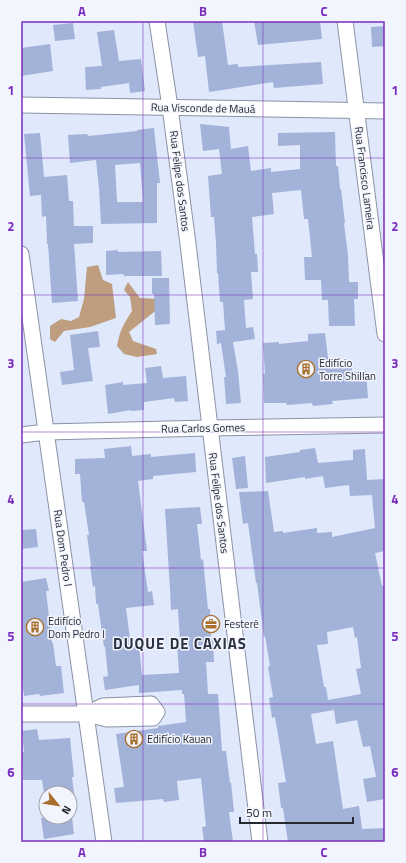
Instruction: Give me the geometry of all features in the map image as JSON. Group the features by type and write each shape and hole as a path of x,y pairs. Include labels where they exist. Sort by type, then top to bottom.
{"street":[{"name":"Rua Felipe dos Santos","path":"158,21 188,244 260,842"},
{"name":"Rua Francisco Lameira","path":"345,21 385,334"},
{"name":"Rua Visconde de Mauá","path":"21,105 385,111"},
{"name":"Rua Dom Pedro I","path":"21,254 104,842"},
{"name":"Rua Carlos Gomes","path":"21,435 46,432 385,425"},
{"path":"21,714 86,714"}],"shaded area":[{"path":"98,265 103,280 112,284 116,318 90,327 64,331 55,342 50,339 50,326 61,319 71,321 79,317 84,299 87,267"},
{"path":"128,282 140,298 160,299 159,308 129,332 133,341 156,349 157,354 137,357 124,354 117,346 122,328 132,311 130,297 124,290"}],"building":[{"path":"193,21 222,21 228,65 238,64 238,67 321,62 323,84 274,88 273,82 209,92 205,56 198,57"},
{"path":"254,21 320,21 322,39 258,45"},
{"path":"73,23 75,39 55,41 53,25"},
{"path":"385,26 385,46 372,47 371,27"},
{"path":"114,30 119,61 141,59 145,91 130,93 129,83 101,87 101,89 86,90 85,67 102,66 97,32"},
{"path":"50,44 53,71 21,76 21,48"},
{"path":"200,124 229,127 231,149 248,146 251,171 271,168 271,172 300,169 300,145 278,146 278,133 335,132 336,166 338,166 345,223 349,282 358,282 358,299 354,299 355,326 329,326 328,300 322,300 321,280 305,280 304,257 312,257 308,219 304,219 301,190 272,193 274,214 252,217 258,272 251,272 253,299 244,300 246,328 253,327 255,339 233,342 241,403 226,404 224,377 226,377 221,343 217,344 216,331 225,330 223,302 220,302 214,217 211,217 208,176 222,174 219,149 203,151"},
{"path":"154,128 160,183 157,183 157,223 101,224 96,160 70,163 68,135 87,134 88,136","holes":["140,163 143,202 117,202 115,165"]},
{"path":"40,133 44,177 67,175 69,201 73,201 74,226 93,226 93,243 74,244 78,301 52,303 46,216 42,217 41,195 30,196 24,134"},
{"path":"118,250 118,252 161,251 162,276 124,276 123,274 106,275 106,251"},
{"path":"152,278 169,278 170,324 155,325"},
{"path":"98,331 100,347 88,348 93,381 62,385 60,372 74,370 70,335"},
{"path":"325,333 329,366 352,365 352,372 366,371 368,398 332,401 333,404 313,406 312,403 287,405 286,403 264,403 263,374 265,374 263,343 279,342 279,344 308,341 308,334"},
{"path":"161,366 163,378 186,376 188,401 175,402 174,398 144,402 144,410 131,410 108,414 105,385 123,382 123,385 147,383 145,368"},
{"path":"131,446 132,456 151,454 151,457 195,453 196,472 153,476 153,479 138,481 147,551 142,551 148,592 152,591 154,605 126,608 131,646 139,645 142,675 179,673 177,642 180,642 178,609 171,610 165,509 200,507 202,524 197,524 201,560 203,559 208,609 210,609 211,639 213,639 214,662 206,662 208,694 218,694 222,751 226,751 230,783 231,782 234,812 229,812 233,842 204,842 202,827 206,826 201,778 177,781 179,800 164,802 163,799 116,803 114,788 124,787 116,734 186,722 184,694 182,694 182,690 139,693 139,685 105,690 103,677 108,676 105,646 104,647 98,604 96,604 95,586 93,587 87,535 89,535 84,502 82,502 80,474 75,474 75,459 105,458 104,449"},
{"path":"315,448 318,463 353,460 353,450 365,449 367,480 384,479 385,551 375,553 382,586 385,586 385,799 367,802 363,779 376,777 370,746 363,747 357,720 336,724 334,710 311,714 316,744 333,741 343,809 359,806 362,829 385,828 385,842 288,842 283,808 281,808 278,783 286,782 275,717 272,718 269,698 273,697 268,667 270,666 265,636 264,637 248,523 243,524 239,492 268,491 274,532 283,531 283,533 317,528 317,533 332,532 332,537 375,528 372,495 350,496 349,485 325,488 323,476 305,479 305,477 266,483 265,457 300,452 300,450","holes":["353,627 355,638 357,637 361,668 356,669 361,694 328,700 326,687 324,687 317,645 328,644 327,632"]},
{"path":"245,456 248,488 236,489 232,458"},
{"path":"36,529 38,547 21,549 21,530"},
{"path":"46,578 49,591 46,591 52,643 56,666 61,666 64,693 24,696 21,673 21,582"},
{"path":"37,729 39,740 70,738 74,777 72,777 73,785 43,785 42,780 23,780 22,752 24,752 22,731"},
{"path":"42,825 73,825 74,834 44,839"}],"place":[{"name":"Edifício Torre Shillan","path":"306,369"},
{"name":"Festerê","path":"211,624"},
{"name":"Edifício Dom Pedro I","path":"35,627"},
{"name":"Edifício Kauan","path":"134,739"}],"district":[{"name":"DUQUE DE CAXIAS","path":"180,644"}]}
